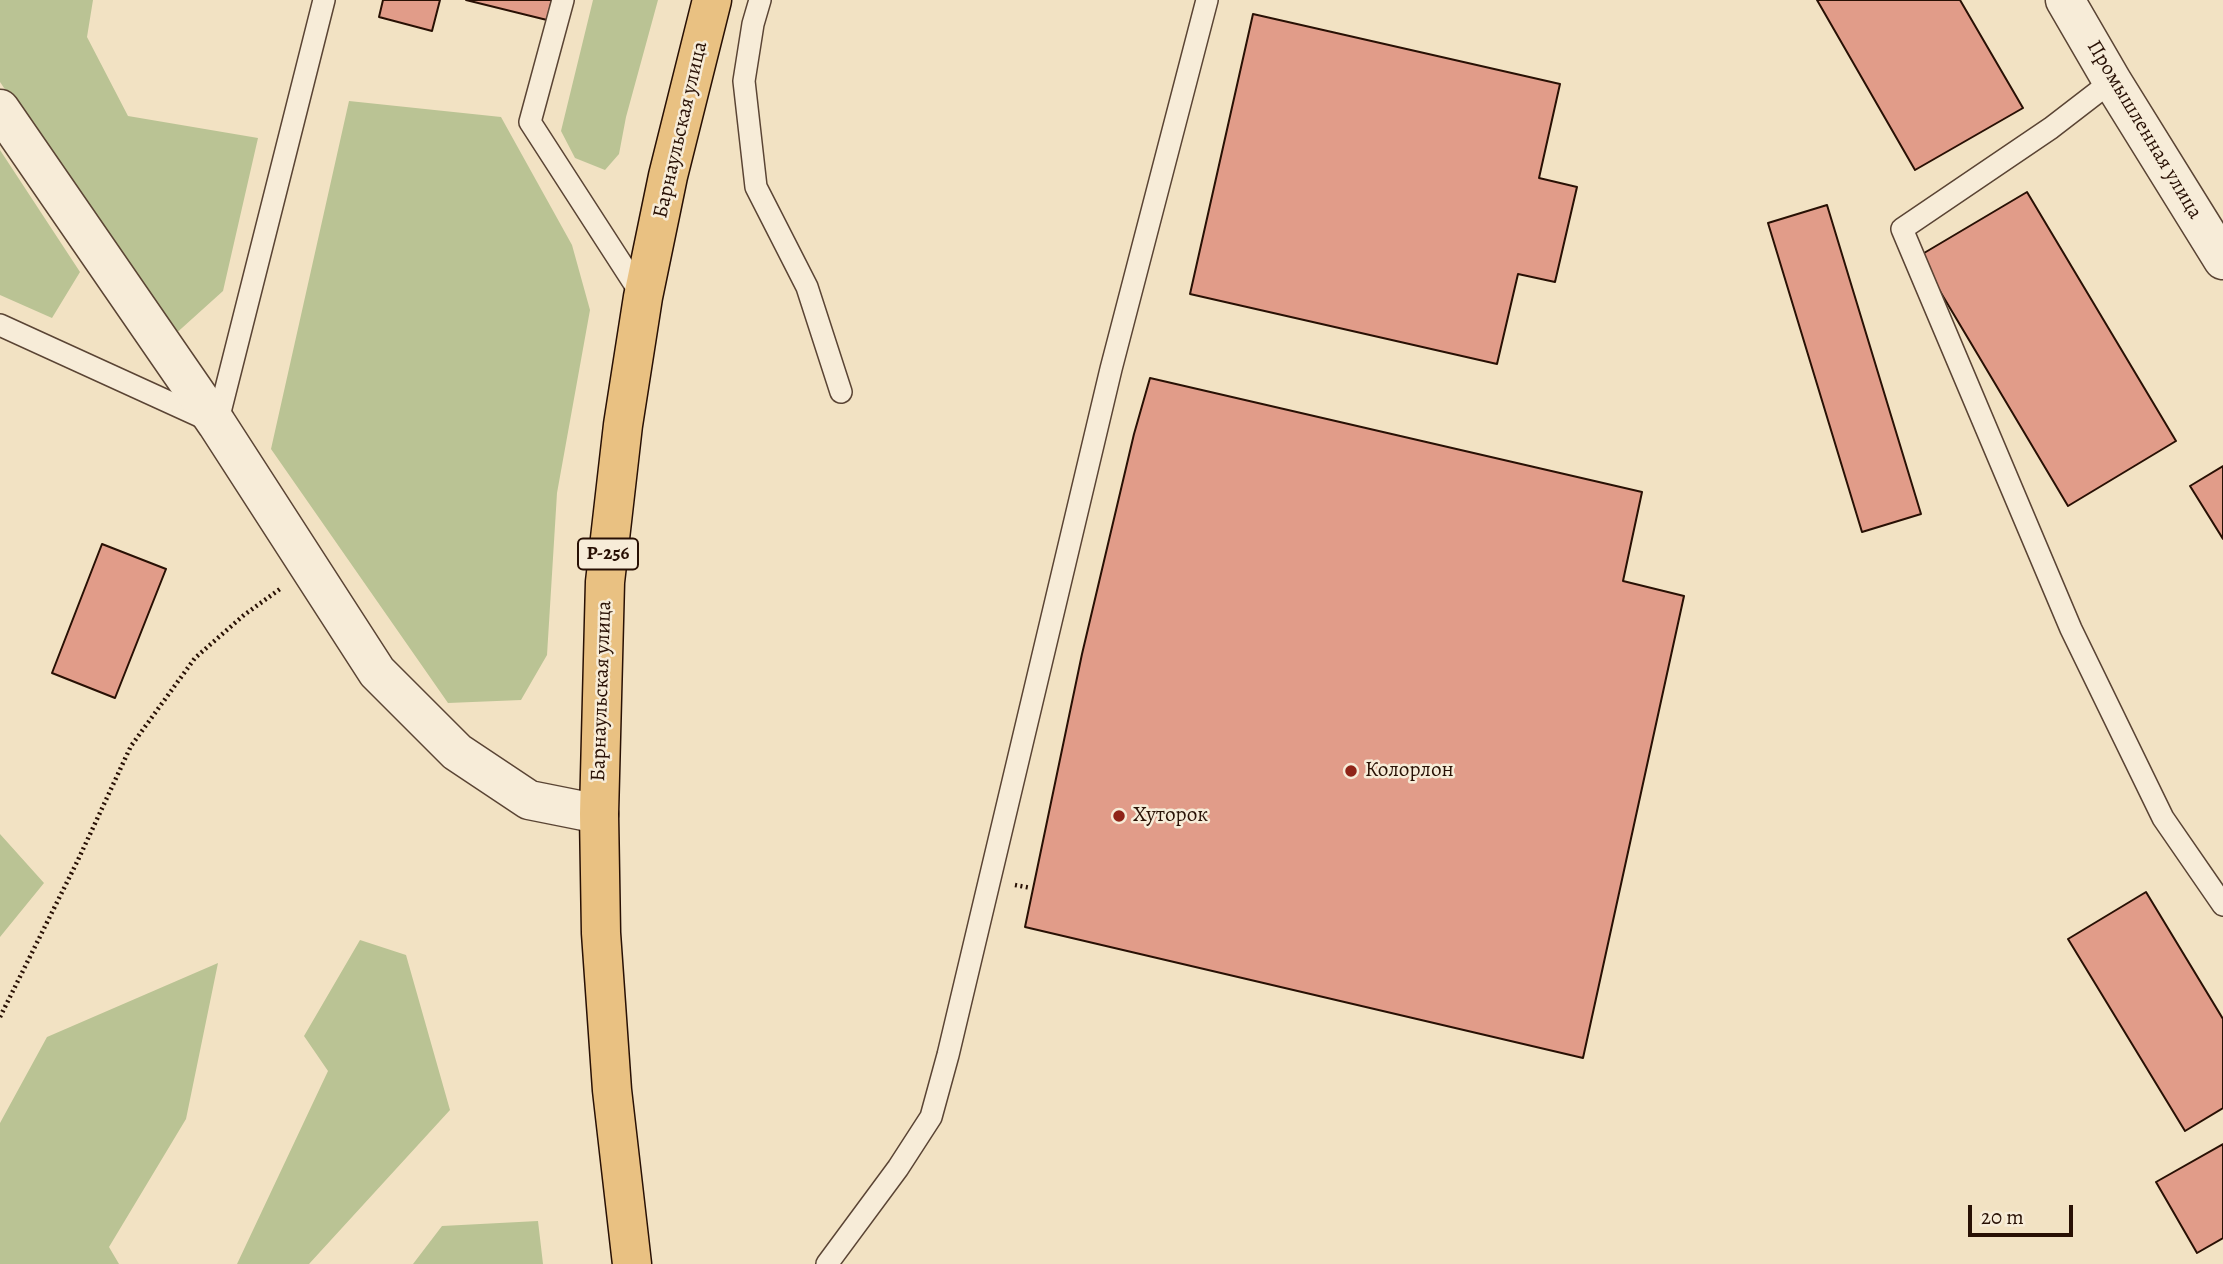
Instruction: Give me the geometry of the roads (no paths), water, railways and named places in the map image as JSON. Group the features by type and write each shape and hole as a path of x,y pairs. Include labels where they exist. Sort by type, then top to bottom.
{"highway":[{"name":"Барнаульская улица","path":"632,1264 611,1077 601,933 598,814 605,582 623,425 643,297 668,176 712,0"}],"street":[{"name":"Промышленная улица","path":"2065,0 2223,260"},
{"path":"0,109 217,424 377,672 457,752 529,800 598,814"}],"lane":[{"path":"0,325 217,424 324,0"},
{"path":"563,0 530,122 643,297"},
{"path":"760,0 753,23 744,81 756,187 807,287 841,392"},
{"path":"827,1264 898,1168 931,1116 1111,369 1206,0"},
{"path":"2112,81 2051,128 1902,229 2071,629 2163,818 2223,905"}],"place":[{"name":"Колорлон","path":"1351,771"},
{"name":"Хуторок","path":"1119,816"}]}
